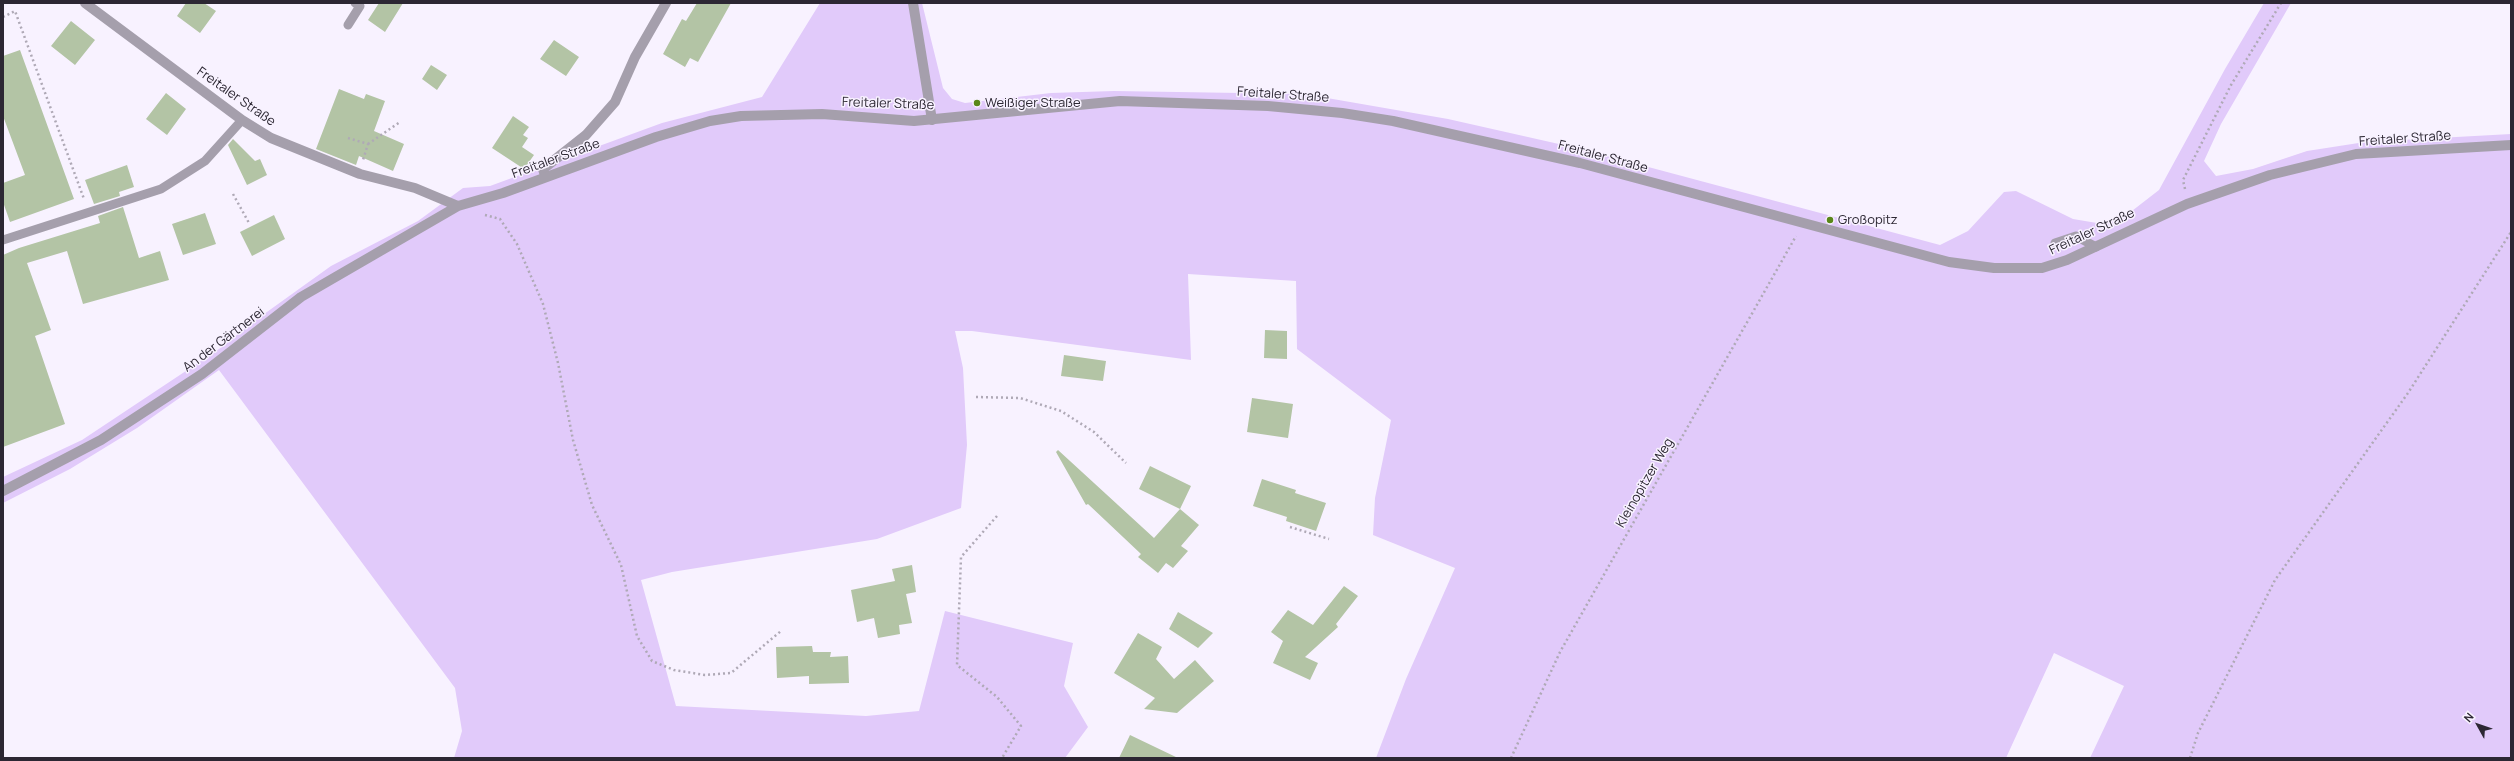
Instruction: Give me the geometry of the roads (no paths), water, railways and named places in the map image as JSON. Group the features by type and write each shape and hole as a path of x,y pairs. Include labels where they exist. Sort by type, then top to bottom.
{"street":[{"name":"Freitaler Straße","path":"85,3 242,120 271,138 360,174 431,193 458,206 503,193 545,176 656,137 710,121 741,116 822,114 885,119 932,120 1120,101 1268,106 1342,113 1393,121 1580,163 1668,188 1949,262 1994,268 2042,268 2067,260 2187,204 2270,175 2356,154 2511,146"},
{"path":"545,176 543,168 586,135 615,102 636,57 666,3"},
{"path":"913,3 932,120"},
{"name":"An der Gärtnerei","path":"3,491 101,440 202,374 302,297 458,206"}],"lane":[{"path":"348,25 360,6 355,3"},
{"path":"3,240 161,189 188,173 213,154 242,120"},
{"path":"2055,243 2076,236 2096,246"}],"place":[{"name":"Weißiger Straße","path":"977,103"},
{"name":"Großopitz","path":"1830,220"}]}
